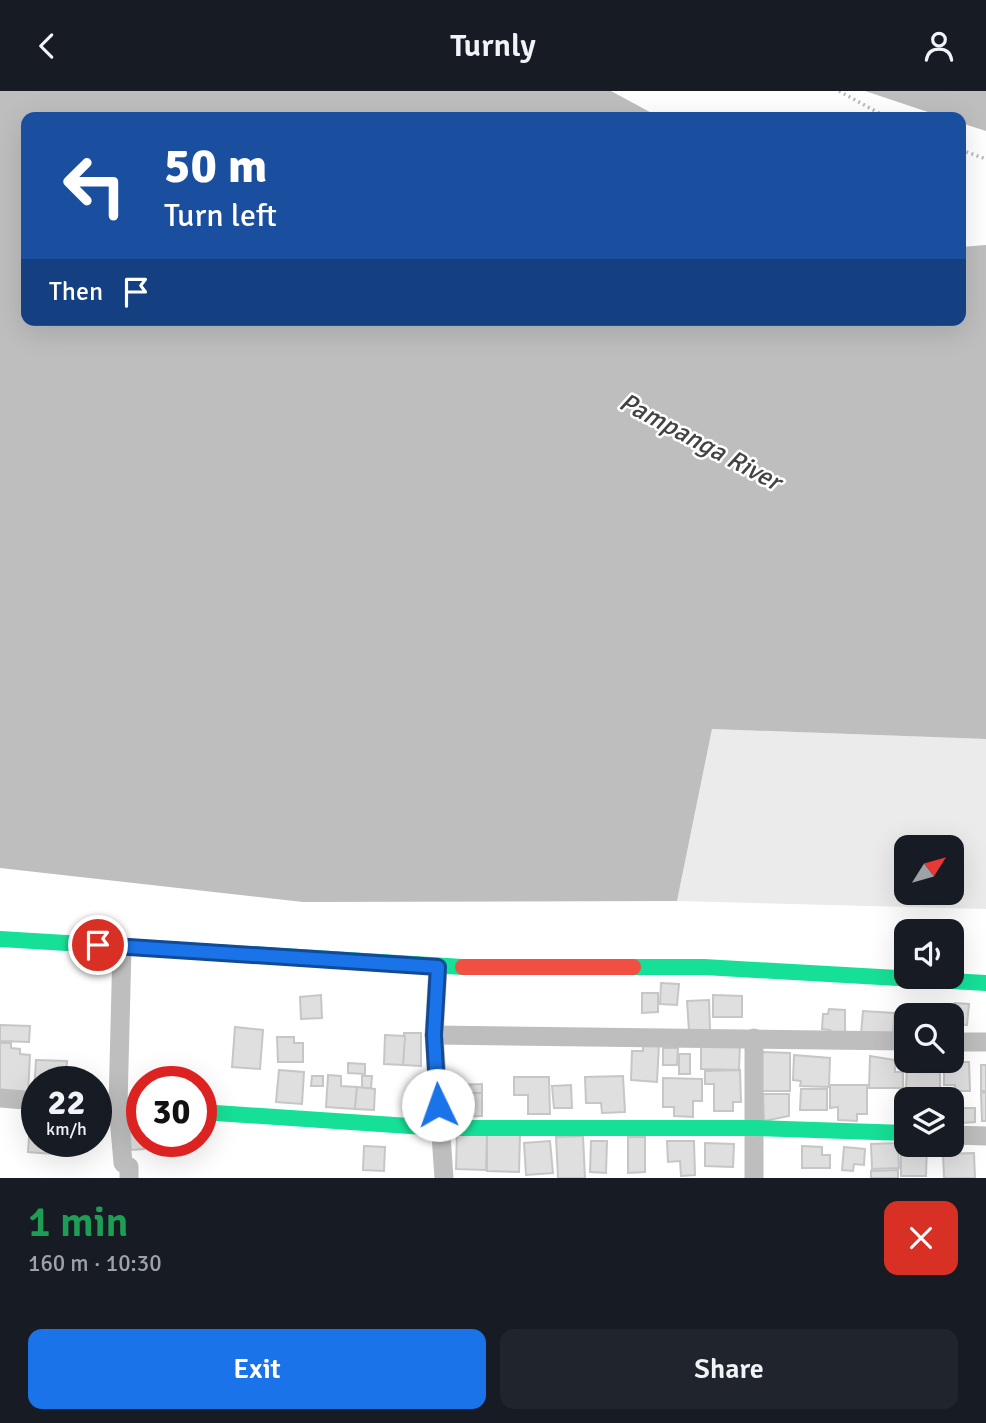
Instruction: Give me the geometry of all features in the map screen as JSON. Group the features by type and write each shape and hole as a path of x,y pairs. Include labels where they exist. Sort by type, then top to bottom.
{"street":[{"path":"0,939 438,967 704,967 986,983"},
{"path":"122,947 118,1106 123,1163 129,1167 129,1178"},
{"path":"438,967 434,1035 444,1178"},
{"path":"434,1035 894,1041"},
{"path":"754,1038 754,1178"},
{"path":"964,1042 986,1042"},
{"path":"0,1098 21,1100"},
{"path":"112,1106 126,1107"},
{"path":"217,1113 439,1128 754,1128 894,1133"},
{"path":"964,1135 986,1136"}],"path":[{"path":"839,91 877,112"},
{"path":"966,152 986,159"}],"shaded area":[{"path":"712,729 986,739 986,909 677,901"}],"water":[{"name":"Pampanga River","path":"0,91 611,91 650,112 21,112 21,326 966,326 966,247 986,245 986,739 712,729 677,901 303,902 0,868"},
{"path":"865,91 986,91 986,131 966,125 966,112 928,112"}],"building":[{"path":"661,983 679,984 677,1005 660,1004"},
{"path":"642,993 658,993 658,1012 642,1013"},
{"path":"321,995 322,1018 301,1019 300,997"},
{"path":"713,995 742,996 742,1017 713,1017"},
{"path":"709,1000 710,1031 689,1031 687,1001"},
{"path":"964,1004 969,1004 967,1025 964,1025"},
{"path":"829,1009 845,1010 845,1034 829,1033 830,1030 822,1029 823,1014 828,1014"},
{"path":"863,1011 894,1013 893,1036 861,1034"},
{"path":"0,1025 30,1026 29,1042 0,1041"},
{"path":"235,1027 263,1030 260,1069 232,1067"},
{"path":"404,1033 421,1033 421,1066 403,1065"},
{"path":"385,1035 405,1036 403,1065 384,1064"},
{"path":"277,1037 294,1037 294,1043 303,1043 303,1062 278,1062"},
{"path":"0,1043 11,1043 11,1048 20,1049 20,1054 30,1055 29,1066 21,1066 21,1094 0,1092"},
{"path":"643,1043 659,1044 657,1082 631,1080 632,1051 643,1051"},
{"path":"701,1043 740,1044 739,1070 701,1069"},
{"path":"663,1048 678,1048 677,1065 663,1065"},
{"path":"762,1052 790,1053 790,1091 762,1091"},
{"path":"679,1054 690,1054 690,1074 679,1074"},
{"path":"794,1055 830,1058 829,1087 800,1086 801,1081 793,1080"},
{"path":"870,1056 894,1060 894,1073 903,1073 903,1087 869,1088"},
{"path":"36,1060 67,1061 67,1066 36,1066"},
{"path":"964,1062 969,1062 970,1091 964,1091 964,1087 944,1085 944,1073 964,1073"},
{"path":"348,1063 365,1064 365,1074 348,1073"},
{"path":"981,1065 986,1065 986,1091 981,1091"},
{"path":"279,1070 304,1072 302,1104 276,1102"},
{"path":"740,1070 741,1102 733,1102 733,1111 714,1111 714,1084 705,1084 705,1071"},
{"path":"907,1073 940,1073 940,1087 906,1087"},
{"path":"328,1075 341,1076 341,1086 357,1087 355,1109 326,1107"},
{"path":"312,1076 323,1076 323,1086 311,1086"},
{"path":"362,1076 372,1076 371,1088 362,1088"},
{"path":"623,1076 625,1112 602,1113 601,1103 586,1103 585,1077"},
{"path":"514,1077 549,1077 550,1114 528,1114 528,1095 514,1095"},
{"path":"663,1078 702,1079 702,1101 693,1101 693,1117 674,1116 674,1107 663,1107"},
{"path":"482,1084 482,1093 457,1093 457,1085"},
{"path":"571,1085 572,1108 554,1108 552,1086"},
{"path":"830,1085 867,1085 867,1114 857,1114 857,1121 838,1120 838,1107 830,1108"},
{"path":"357,1087 375,1089 374,1110 355,1109"},
{"path":"801,1089 827,1089 827,1110 800,1110"},
{"path":"986,1092 986,1121 982,1121 981,1093"},
{"path":"453,1093 482,1093 482,1116 454,1117"},
{"path":"763,1094 789,1094 789,1116 764,1121"},
{"path":"964,1108 975,1108 975,1122 964,1123"},
{"path":"457,1132 487,1133 486,1170 456,1169"},
{"path":"487,1134 520,1135 519,1172 487,1171"},
{"path":"583,1136 585,1178 558,1178 556,1137"},
{"path":"628,1137 645,1137 645,1172 628,1173"},
{"path":"550,1141 553,1173 526,1175 524,1143"},
{"path":"591,1141 607,1141 606,1173 590,1172"},
{"path":"667,1141 694,1141 695,1175 681,1176 680,1161 668,1162"},
{"path":"705,1143 734,1144 733,1167 705,1166"},
{"path":"894,1143 894,1157 899,1157 899,1168 872,1169 871,1144"},
{"path":"364,1146 385,1147 384,1171 363,1170"},
{"path":"802,1146 822,1147 822,1155 830,1155 830,1168 802,1168"},
{"path":"844,1147 865,1149 864,1165 854,1164 853,1171 842,1170"},
{"path":"964,1153 974,1153 975,1178 944,1178 943,1157 964,1157"},
{"path":"901,1157 927,1157 926,1176 901,1176"},
{"path":"898,1170 898,1178 871,1178 871,1171"}],"traffic: fast":[{"path":"0,939 463,967"},
{"path":"633,967 704,967 986,983"},
{"path":"217,1113 439,1128 754,1128 894,1133"}],"traffic: jam":[{"path":"463,967 633,967"}],"route":[{"path":"98,945 438,967 434,1035 438,1105"}]}
